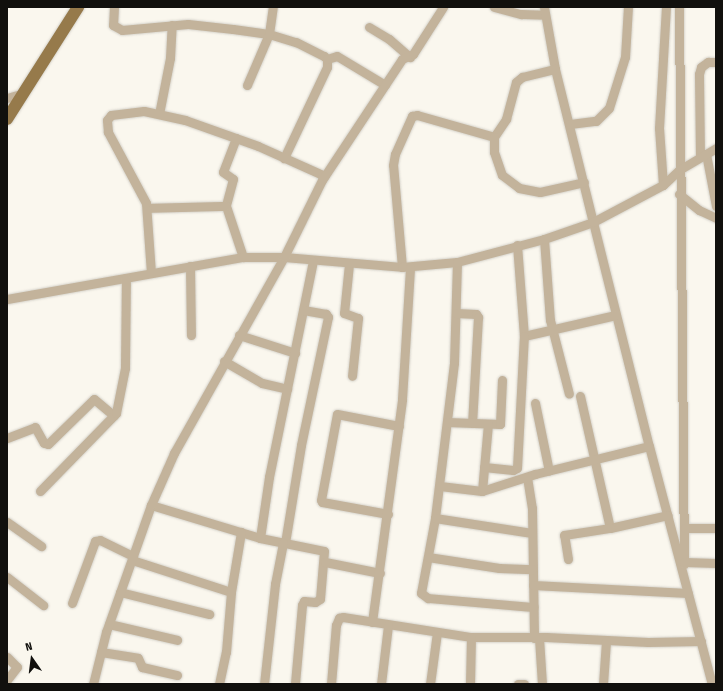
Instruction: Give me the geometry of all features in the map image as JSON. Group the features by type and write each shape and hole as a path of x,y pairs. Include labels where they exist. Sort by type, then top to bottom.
{"main road":[{"path":"7,119 12,98 70,7"},
{"path":"12,98 78,7"}],"street":[{"path":"114,7 112,20 116,28 208,26 269,34 296,42 327,59 337,56 385,85"},
{"path":"247,85 269,34 273,7"},
{"path":"93,684 109,624 120,592 151,505 174,453 224,361 284,257 325,176 402,59 410,57 444,7"},
{"path":"494,7 521,14 544,11 555,69 570,124 616,315 712,684"},
{"path":"570,124 596,121 609,108 625,57 628,7"},
{"path":"663,185 659,128 666,7"},
{"path":"679,7 679,170 685,528 684,575"},
{"path":"159,114 169,64 172,26"},
{"path":"369,27 389,39 410,57"},
{"path":"284,158 327,67 327,59"},
{"path":"716,62 708,62 701,67 699,74 703,156 716,206"},
{"path":"555,69 522,77 516,82 506,119 494,137 496,158 502,175 519,188 540,192 584,182"},
{"path":"151,273 145,197 130,169 113,143 107,120 111,115 127,111 159,114 185,120 236,138 325,176"},
{"path":"372,622 380,573 399,426 406,267 393,165 394,154 412,116 417,115 494,137"},
{"path":"236,138 223,172 233,179 226,206 243,257"},
{"path":"7,299 243,257 284,257 312,261 406,267 457,262 544,238 593,222 663,185 679,170 716,148"},
{"path":"680,194 700,210 716,218"},
{"path":"147,208 226,206"},
{"path":"544,238 552,330 569,394"},
{"path":"484,467 513,470 517,468 524,336 517,245"},
{"path":"260,538 312,261"},
{"path":"457,262 454,362 436,518 421,588 423,596 534,607"},
{"path":"349,264 344,313 358,318 352,376"},
{"path":"190,266 191,335"},
{"path":"40,491 114,416 125,368 126,278"},
{"path":"264,684 275,584 328,318 326,314 303,310"},
{"path":"456,313 476,314 478,317 472,423"},
{"path":"524,336 616,315"},
{"path":"239,335 295,353"},
{"path":"224,361 262,383 288,389"},
{"path":"447,422 488,424 501,423 502,380"},
{"path":"580,396 610,528"},
{"path":"7,438 35,427 46,445 94,399 114,416"},
{"path":"535,403 549,470"},
{"path":"388,514 322,502 321,500 337,414 399,426"},
{"path":"482,491 488,424"},
{"path":"440,486 482,491 549,470 594,461 649,446"},
{"path":"527,477 532,508 532,569 534,607 536,638 542,684"},
{"path":"151,505 260,538 324,551 325,562 320,599 315,602 304,601 302,605 295,684"},
{"path":"568,559 564,535 610,528 668,515"},
{"path":"436,518 532,533"},
{"path":"7,522 41,546"},
{"path":"685,528 716,528"},
{"path":"219,684 226,652 231,592 241,532"},
{"path":"72,603 96,541 100,540 133,558 231,592"},
{"path":"428,557 500,568 532,569"},
{"path":"325,562 380,573"},
{"path":"684,562 716,563"},
{"path":"7,577 43,605"},
{"path":"533,585 688,593"},
{"path":"120,592 209,614"},
{"path":"331,684 337,620 343,617 470,638 536,638 606,641 700,641"},
{"path":"109,624 177,640"},
{"path":"381,684 388,625"},
{"path":"430,684 437,632"},
{"path":"470,638 470,684"},
{"path":"603,684 606,641"},
{"path":"101,652 138,658 142,667 177,675"},
{"path":"7,657 17,667 7,680"},
{"path":"518,684 524,684"}]}
